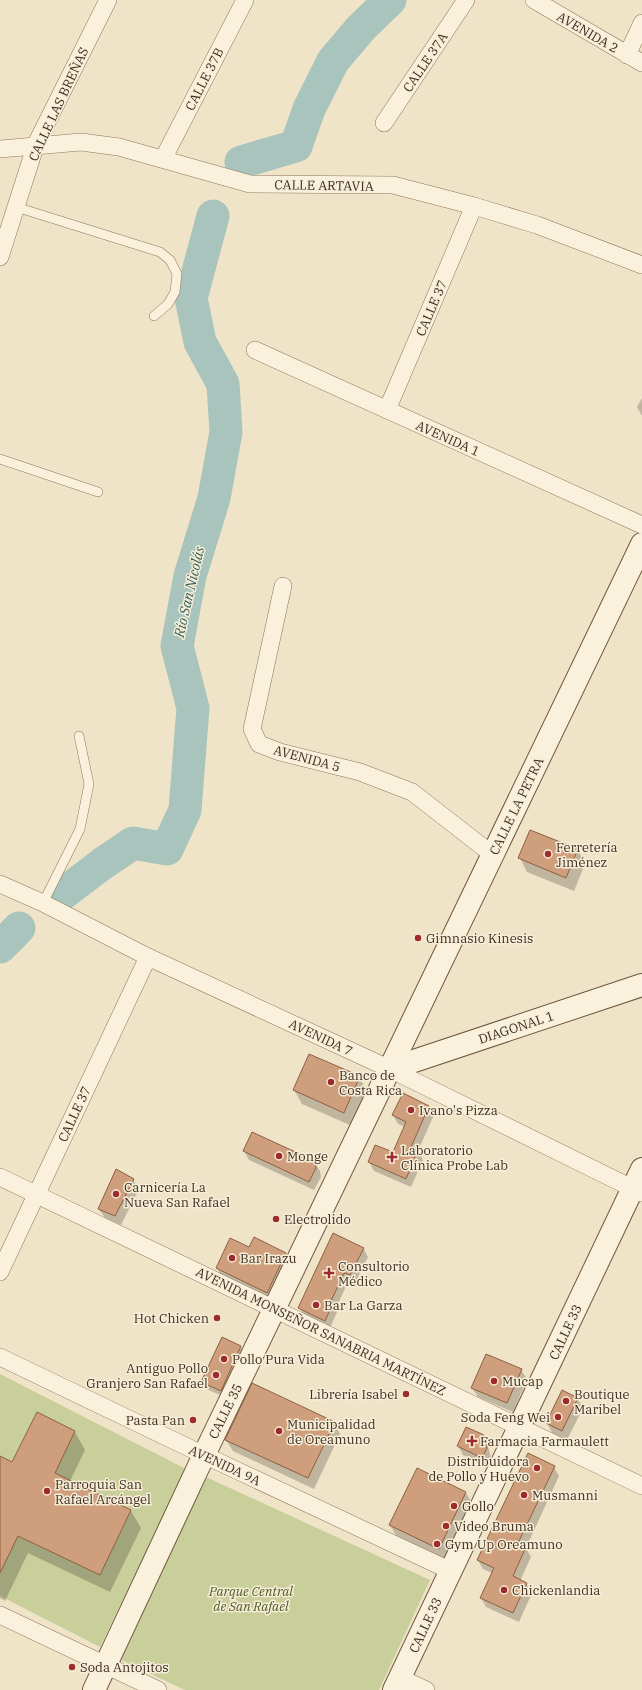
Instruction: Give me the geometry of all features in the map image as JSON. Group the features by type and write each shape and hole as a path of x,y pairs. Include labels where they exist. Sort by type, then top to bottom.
{"main road":[{"name":"CALLE LA PETRA","path":"390,1069 642,544"},
{"name":"DIAGONAL 1","path":"390,1069 642,985"},
{"name":"CALLE 35","path":"94,1690 274,1308 390,1069"},
{"name":"CALLE 33","path":"397,1684 519,1427 637,1191 642,1169"}],"street":[{"name":"CALLE LAS BREÑAS","path":"0,256 36,144 108,0"},
{"name":"CALLE 37B","path":"163,158 245,0"},
{"name":"CALLE 37A","path":"384,123 466,0"},
{"name":"AVENIDA 2","path":"534,0 642,63"},
{"path":"627,55 642,23"},
{"name":"CALLE ARTAVIA","path":"0,149 36,144 81,142 119,147 163,158 250,184 393,185 474,206 537,226 642,265"},
{"name":"CALLE 37","path":"388,410 474,206"},
{"name":"AVENIDA 1","path":"255,350 642,525"},
{"name":"AVENIDA 5","path":"283,586 252,729 259,744 280,752 360,772 412,792 493,855"},
{"name":"AVENIDA 7","path":"0,884 43,903 148,957 390,1069 637,1191"},
{"name":"CALLE 37","path":"0,1272 148,957"},
{"name":"AVENIDA MONSEÑOR SANABRIA MARTÍNEZ","path":"0,1177 642,1486"},
{"name":"AVENIDA 9A","path":"0,1357 451,1571"},
{"path":"0,1615 158,1690"},
{"path":"397,1684 426,1690"}],"lane":[{"path":"16,207 160,252 170,260 177,274 175,292 168,304 154,316"},
{"path":"0,459 98,492"},
{"path":"43,903 80,829 89,784 79,736"}],"green space":[{"path":"0,1374 186,1469 100,1647 0,1596 0,1527 100,1575 131,1510 55,1473 75,1431 37,1413 12,1462 0,1456"},
{"name":"Parque Central de San Rafael","path":"206,1477 430,1580 379,1690 185,1690 121,1660"}],"building":[{"name":"Ferretería Jiménez","path":"530,830 578,849 566,878 518,858"},
{"name":"Banco de Costa Rica","path":"309,1054 360,1076 344,1113 293,1090"},
{"path":"403,1093 429,1106 411,1147 418,1150 406,1179 368,1162 375,1145 393,1152 406,1122 392,1115"},
{"name":"Monge","path":"252,1132 315,1161 316,1168 309,1182 243,1151"},
{"name":"Carnicería La Nueva San Rafael","path":"116,1169 134,1179 115,1216 98,1209"},
{"path":"333,1233 364,1248 350,1275 344,1273 331,1301 333,1303 325,1321 298,1308"},
{"path":"254,1237 286,1253 267,1293 216,1268 230,1238 249,1247"},
{"path":"222,1337 241,1346 221,1391 201,1382"},
{"name":"Mucap","path":"486,1354 522,1369 507,1403 471,1388"},
{"name":"Municipalidad de Oreamuno","path":"252,1383 335,1422 308,1478 225,1440"},
{"path":"562,1390 578,1398 562,1431 546,1423"},
{"name":"Parroquia San Rafael Arcángel","path":"37,1412 75,1431 55,1473 131,1510 100,1575 18,1536 0,1573 0,1456 12,1462"},
{"name":"Farmacia Farmaulett","path":"466,1427 484,1435 487,1448 482,1458 457,1446"},
{"path":"528,1453 555,1466 518,1543 526,1547 513,1576 527,1583 513,1613 480,1598 494,1568 477,1560"},
{"path":"417,1468 466,1492 439,1549 389,1525"}],"waterway":[{"name":"Río San Nicolás","path":"241,162 296,146 309,109 333,61 361,28 390,0"},
{"name":"Río San Nicolás","path":"60,896 102,864 133,843 167,849 185,810 193,708 177,646 190,576 214,498 226,432 223,384 200,342 191,298 213,216"},
{"name":"Río San Nicolás","path":"0,947 19,928"}],"place":[{"name":"Ferretería Jiménez","path":"548,854"},
{"name":"Gimnasio Kinesis","path":"418,938"},
{"name":"Banco de Costa Rica","path":"331,1082"},
{"name":"Ivano's Pizza","path":"411,1110"},
{"name":"Monge","path":"279,1156"},
{"name":"Laboratorio Clínica Probe Lab","path":"392,1157"},
{"name":"Carnicería La Nueva San Rafael","path":"116,1194"},
{"name":"Electrolido","path":"276,1219"},
{"name":"Bar Irazu","path":"232,1258"},
{"name":"Consultorio Médico","path":"329,1273"},
{"name":"Bar La Garza","path":"316,1305"},
{"name":"Hot Chicken","path":"217,1318"},
{"name":"Pollo Pura Vida","path":"224,1359"},
{"name":"Antiguo Pollo Granjero San Rafael","path":"216,1375"},
{"name":"Mucap","path":"494,1381"},
{"name":"Librería Isabel","path":"406,1394"},
{"name":"Boutique Maribel","path":"566,1401"},
{"name":"Soda Feng Wei","path":"558,1417"},
{"name":"Pasta Pan","path":"193,1420"},
{"name":"Municipalidad de Oreamuno","path":"279,1431"},
{"name":"Farmacia Farmaulett","path":"472,1441"},
{"name":"Distribuidora de Pollo y Huevo","path":"537,1468"},
{"name":"Parroquia San Rafael Arcángel","path":"47,1491"},
{"name":"Musmanni","path":"524,1495"},
{"name":"Gollo","path":"454,1506"},
{"name":"Video Bruma","path":"446,1526"},
{"name":"Gym Up Oreamuno","path":"437,1544"},
{"name":"Chickenlandia","path":"504,1590"},
{"name":"Soda Antojitos","path":"72,1667"}]}
